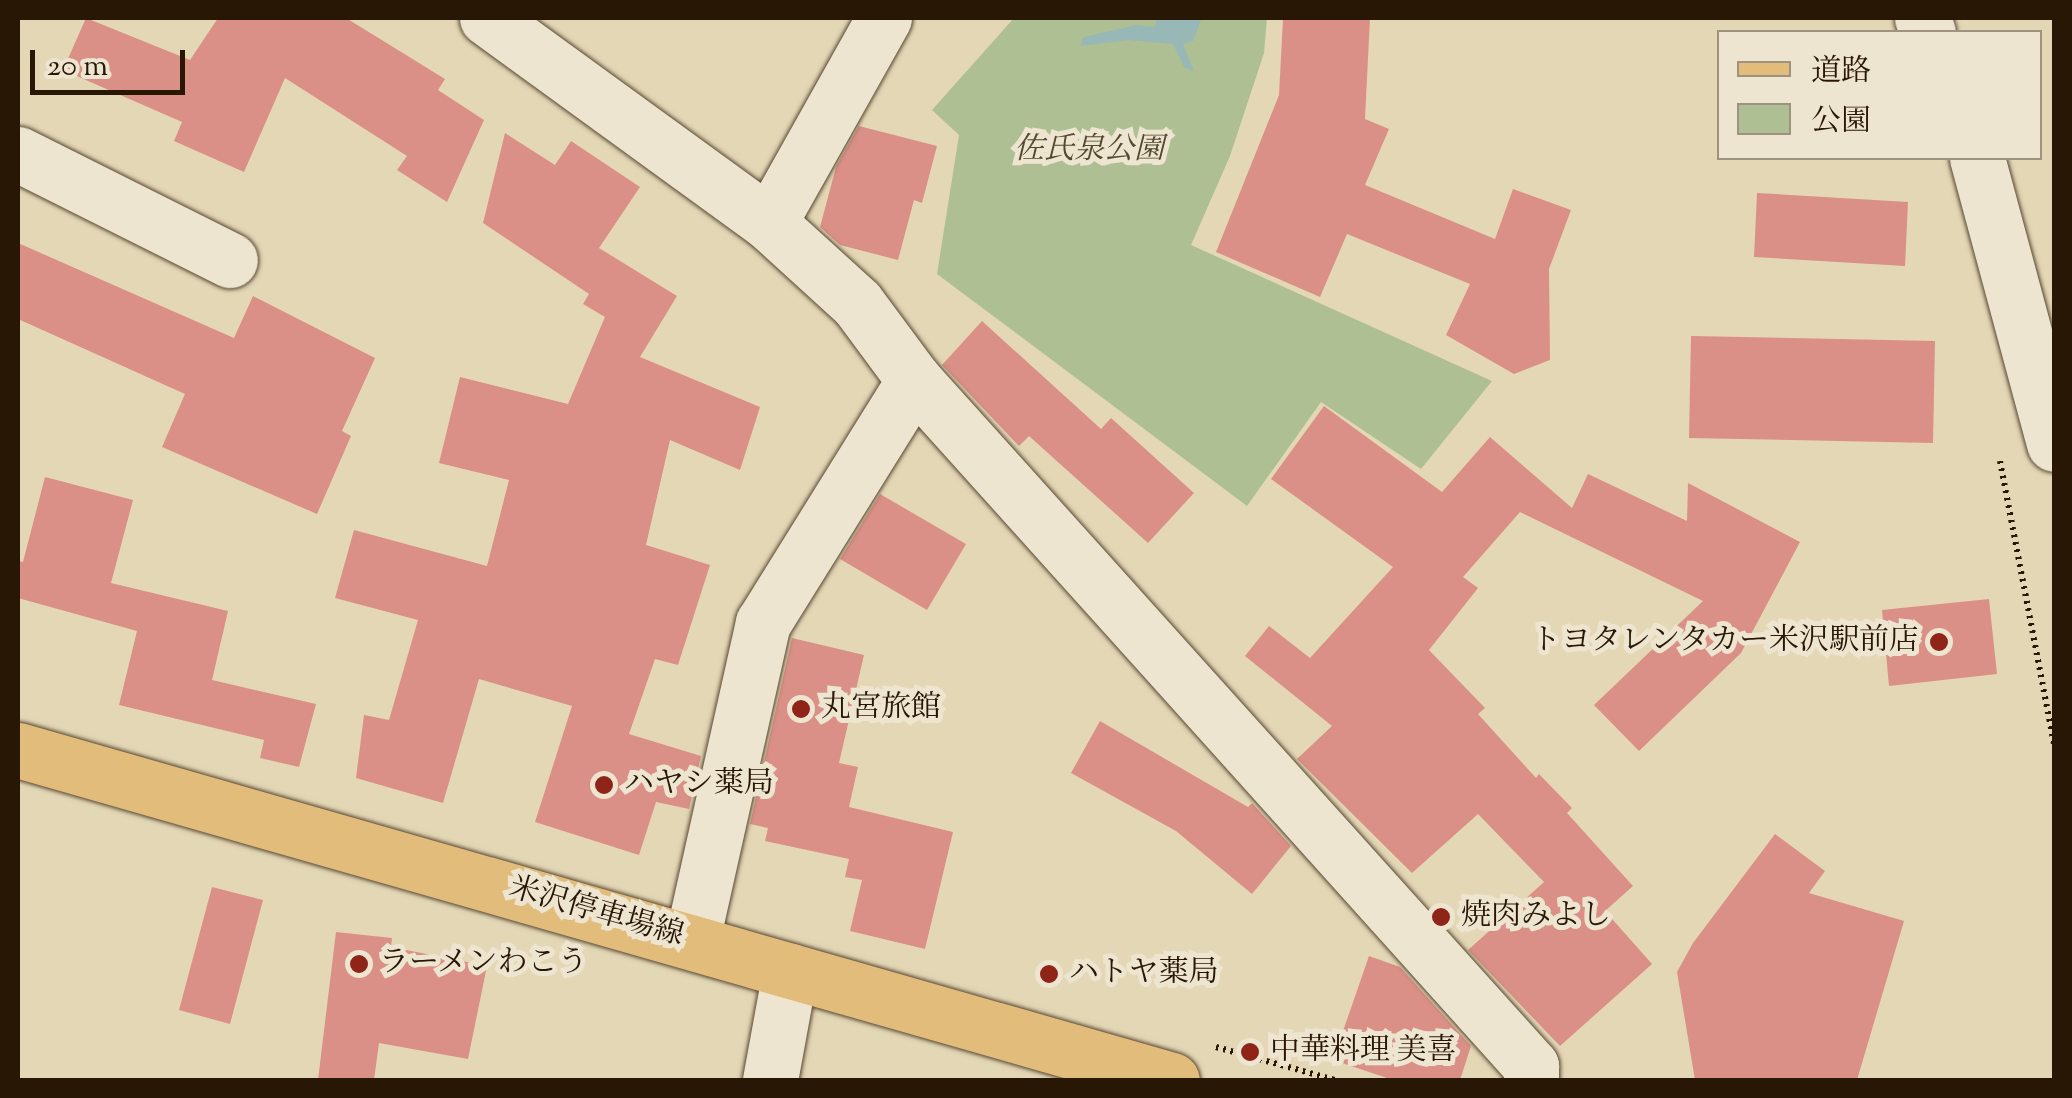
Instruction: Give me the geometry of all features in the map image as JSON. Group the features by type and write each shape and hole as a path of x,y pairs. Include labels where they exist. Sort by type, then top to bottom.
{"main road":[{"name":"米沢停車場線","path":"18,750 1172,1080"}],"street":[{"path":"486,18 769,223 858,303 914,380 1532,1066 1532,1080"},
{"path":"769,223 884,18"},
{"path":"18,154 230,260"},
{"path":"1978,160 2054,444"},
{"path":"692,940 764,624 914,380"},
{"path":"770,1080 790,971"}],"green space":[{"name":"佐氏泉公園","path":"1014,18 1267,18 1264,53 1230,156 1191,245 1492,381 1421,469 1321,402 1247,506 937,274 959,135 932,110"}],"water":[{"path":"1157,18 1202,18 1193,41 1183,44 1194,71 1184,67 1173,44 1129,40 1080,46 1084,37 1136,25 1155,27"}],"building":[{"path":"86,18 190,60 218,18 346,18 445,79 438,90 484,120 447,202 397,170 407,156 285,78 244,172 174,141 182,122 63,70"},
{"path":"1283,18 1370,18 1365,119 1389,129 1365,185 1495,239 1513,189 1571,210 1549,269 1550,360 1514,374 1446,335 1470,284 1347,234 1320,297 1216,252 1279,95"},
{"path":"859,126 937,146 922,203 914,200 898,260 840,245 820,227 836,167"},
{"path":"505,133 555,165 571,141 640,187 599,248 677,296 640,357 760,407 740,470 670,440 646,545 710,565 678,665 655,659 629,734 701,756 689,809 656,802 639,855 535,822 572,706 479,679 443,803 356,778 364,715 389,720 418,620 335,598 354,530 487,566 509,480 439,463 460,377 568,404 605,317 583,304 589,294 483,223"},
{"path":"1757,193 1908,202 1905,266 1754,257"},
{"path":"18,243 234,338 253,296 375,358 342,431 351,436 317,514 162,447 185,394 18,319"},
{"path":"982,321 1101,429 1111,418 1194,493 1148,543 1029,436 1019,446 942,365"},
{"path":"1691,336 1935,341 1933,443 1689,438"},
{"path":"1324,406 1442,492 1490,437 1572,508 1588,474 1687,521 1688,483 1800,542 1741,653 1639,751 1594,705 1703,601 1520,512 1463,577 1478,588 1429,650 1485,708 1478,714 1536,778 1539,774 1572,808 1567,813 1633,886 1605,911 1652,964 1560,1046 1468,950 1544,882 1478,814 1412,873 1297,759 1332,726 1245,656 1269,626 1310,658 1393,567 1271,479"},
{"path":"45,477 133,500 111,583 228,611 212,680 316,704 299,767 260,758 264,740 119,705 137,631 18,598 18,561 23,562"},
{"path":"880,494 966,544 927,610 840,559"},
{"name":"トヨタレンタカー米沢駅前店","path":"1989,599 1997,674 1889,686 1882,610"},
{"path":"792,638 864,655 839,763 858,767 849,807 953,832 925,949 850,931 862,880 845,877 849,859 765,841 768,828 750,824"},
{"path":"1100,721 1248,807 1252,803 1291,846 1252,894 1176,831 1071,773"},
{"path":"1775,834 1825,871 1809,893 1904,921 1857,1080 1695,1080 1677,972 1693,943"},
{"path":"212,887 263,900 230,1024 179,1010"},
{"path":"336,932 392,938 391,947 487,966 468,1059 379,1043 374,1080 318,1080"},
{"path":"1369,956 1400,967 1471,1046 1460,1080 1393,1080 1333,1060"}],"place":[{"name":"トヨタレンタカー米沢駅前店","path":"1939,642"},
{"name":"丸宮旅館","path":"801,709"},
{"name":"ハヤシ薬局","path":"604,785"},
{"name":"焼肉みよし","path":"1441,917"},
{"name":"ラーメンわこう","path":"359,964"},
{"name":"ハトヤ薬局","path":"1049,974"},
{"name":"中華料理 美喜","path":"1250,1052"}]}
